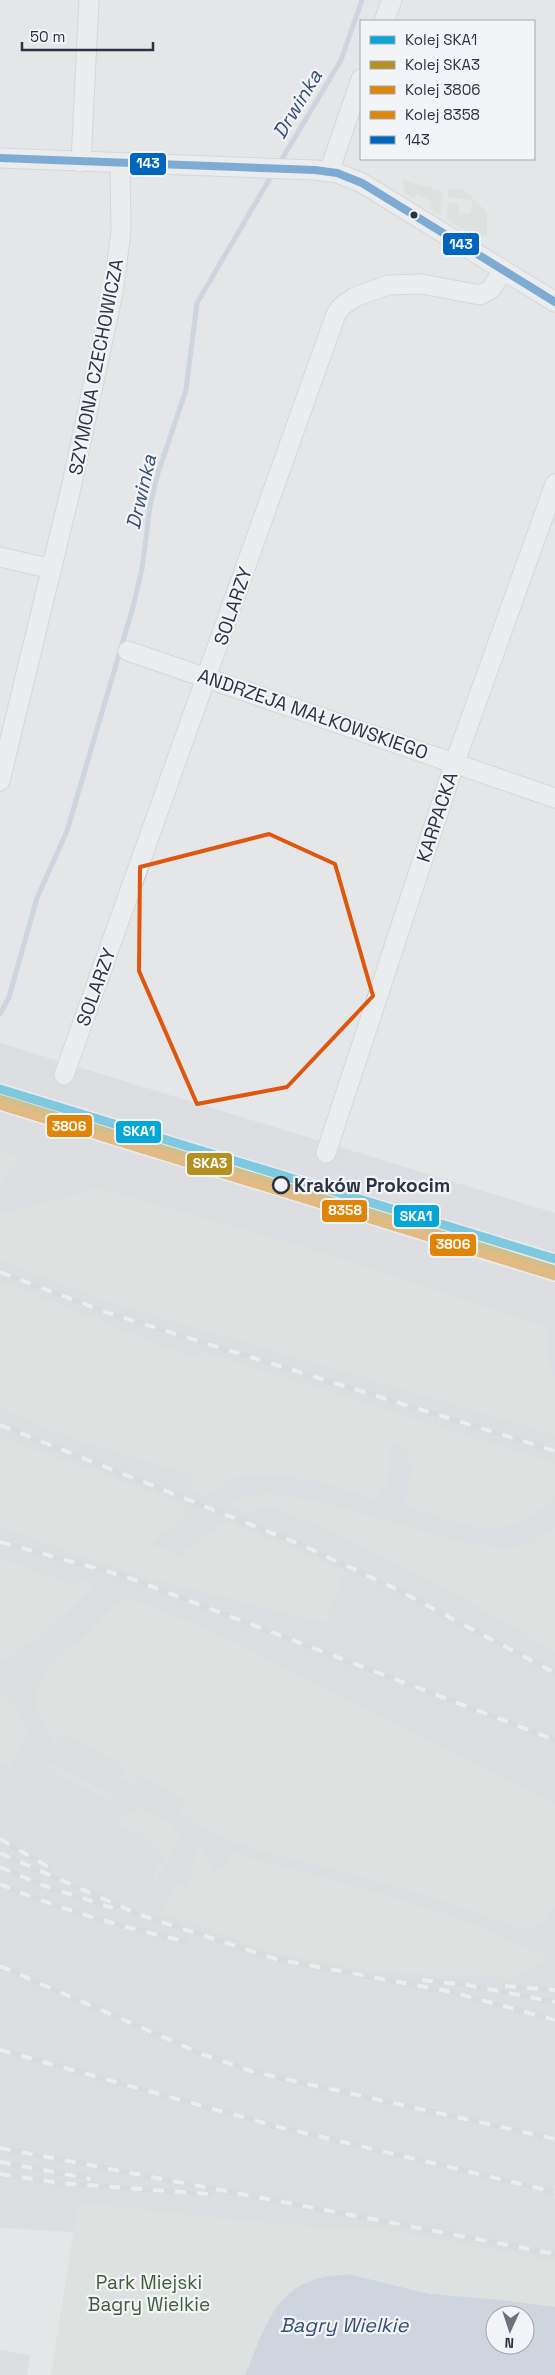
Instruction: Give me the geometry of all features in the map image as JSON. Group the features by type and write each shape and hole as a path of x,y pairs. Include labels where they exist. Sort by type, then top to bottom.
{"street":[{"path":"81,162 89,0"},
{"path":"384,20 392,0"},
{"path":"329,172 360,82"},
{"path":"0,158 329,172 362,183 555,302"},
{"name":"SZYMONA CZECHOWICZA","path":"0,781 71,488 114,284 121,232 120,163"},
{"name":"SOLARZY","path":"64,1075 339,309 359,295 384,286 402,283 422,284 480,295 490,289 503,270"},
{"name":"KARPACKA","path":"326,1153 455,762 555,484"},
{"path":"0,557 52,569"},
{"name":"ANDRZEJA MAŁKOWSKIEGO","path":"128,651 555,798"}],"highlighted area":[{"path":"269,834 335,864 373,996 287,1087 197,1104 139,971 140,867"}],"shaded area":[{"path":"0,1043 555,1213 555,2262 436,2239 362,2233 113,2234 0,2228"},
{"path":"0,2350 30,2355 27,2375 0,2375"}],"green space":[{"path":"402,180 442,191 441,215 429,208 433,202 417,193 414,199 405,193"},
{"path":"448,189 463,189 487,212 487,235 478,238 447,220 448,203 459,204 459,213 471,214 472,200 448,197"},
{"path":"0,1150 15,1155 18,1169 8,1170 0,1189"},
{"path":"100,1188 321,1252 544,1326 548,1330 547,1350 555,1385 555,1435 105,1301 0,1260 0,1209 7,1212"},
{"path":"0,1281 193,1358 201,1351 555,1463 555,1495 537,1512 520,1522 503,1527 485,1528 467,1525 407,1507 406,1500 411,1466 405,1447 397,1443 389,1451 390,1465 387,1482 375,1499 316,1481 271,1474 234,1478 204,1496 189,1490 195,1479 190,1474 70,1437 0,1408"},
{"path":"0,1437 193,1508 152,1544 179,1556 226,1521 344,1570 326,1623 151,1579 82,1557 0,1526"},
{"path":"268,1493 315,1500 471,1544 506,1548 534,1542 555,1527 555,1652 455,1594 361,1545 278,1509 260,1507 252,1510 250,1514 227,1506 243,1497"},
{"path":"0,1557 69,1584 83,1581 96,1587 42,1634 6,1659 0,1657"},
{"path":"130,1598 228,1638 555,1805 555,1906 541,1923 525,1930 400,1888 242,1845 199,1825 180,1811 185,1801 138,1775 132,1785 120,1778 125,1767 62,1733 56,1743 43,1724 37,1707 36,1693 41,1680 60,1656 92,1630 110,1609"},
{"path":"0,1691 15,1706 27,1734 11,1769 0,1763"},
{"path":"52,1763 113,1796 113,1799 109,1801 50,1769 49,1765"},
{"path":"139,1806 167,1821 180,1834 180,1840 157,1881 152,1878 165,1855 138,1832 132,1833 117,1823"},
{"path":"197,1843 214,1872 228,1866 225,1861 231,1853 246,1856 438,1912 512,1940 548,1958 516,1978 382,1973 274,1953 161,1913 174,1885 189,1886"},
{"name":"Park Miejski Bagry Wielkie","path":"78,2203 292,2225 398,2231 555,2262 555,2375 51,2375"}],"water":[{"name":"Bagry Wielkie","path":"348,2274 429,2294 503,2300 555,2307 555,2375 245,2375 262,2333 277,2307 299,2287 313,2280"}],"waterway":[{"name":"Drwinka","path":"279,164 341,60 362,0"},
{"name":"Drwinka","path":"0,1014 9,997 37,898 67,831 133,607 142,569 150,506 158,473 186,390 197,303 273,173"}],"railway":[{"path":"0,1272 108,1313 555,1451"},
{"path":"0,1425 302,1545 394,1588 555,1673"},
{"path":"0,1542 124,1576 555,1740"},
{"path":"0,1839 50,1868"},
{"path":"0,1853 140,1915 276,1959 452,1992 555,2020"},
{"path":"0,1867 45,1886 113,1908"},
{"path":"0,1884 90,1917 184,1941"},
{"path":"0,1966 202,2054 254,2072 555,2139"},
{"path":"422,1980 467,1985 555,2002"},
{"path":"505,1986 555,1990"},
{"path":"0,2050 275,2126 555,2192"},
{"path":"0,2148 555,2254"},
{"path":"0,2162 91,2179"},
{"path":"0,2174 60,2183 209,2194"}],"rail line":[{"name":"SKA1","path":"0,1089 555,1259"},
{"name":"SKA3","path":"0,1099 552,1269"},
{"name":"8358","path":"0,1105 555,1275"},
{"name":"3806","path":"3,1106 555,1276"}],"transit line":[{"name":"143","path":"0,158 315,170 337,173 362,183 555,302"}],"place":[{"name":"Kraków Prokocim","path":"281,1185"}]}
